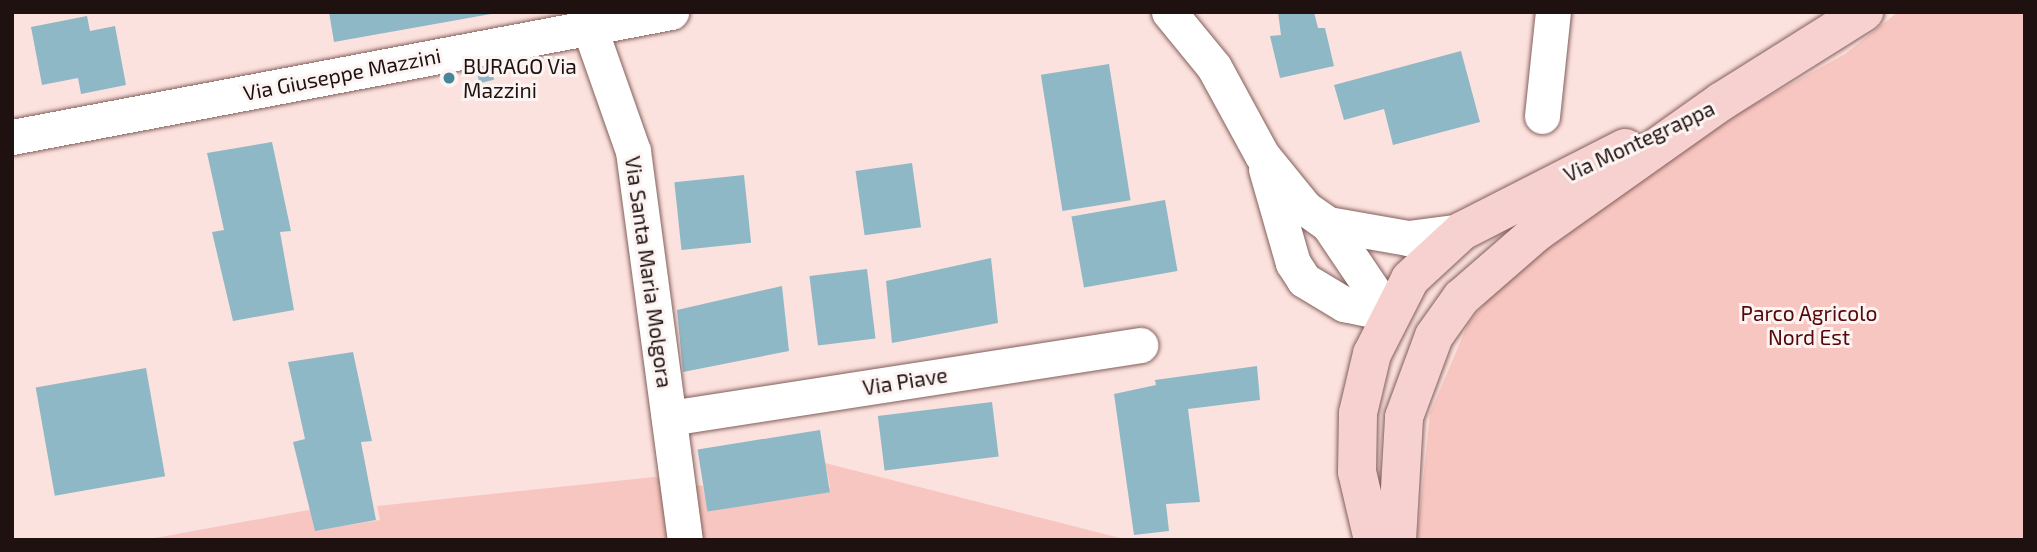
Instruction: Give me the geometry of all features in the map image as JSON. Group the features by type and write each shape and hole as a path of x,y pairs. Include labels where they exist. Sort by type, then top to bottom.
{"street":[{"name":"Via Giuseppe Mazzini","path":"14,126 587,20 671,12"},
{"path":"1169,12 1214,67 1262,155 1305,208 1328,225 1388,313 1403,353 1404,417"},
{"path":"1542,116 1553,12"},
{"path":"1722,101 1864,12"},
{"name":"Via Santa Maria Molgora","path":"587,20 633,151 685,540"},
{"name":"Via Montegrappa","path":"1373,540 1357,472 1358,413 1388,313 1410,279 1462,231 1722,101"},
{"name":"Via Montegrappa","path":"1397,540 1404,417 1434,336 1461,298 1537,232 1722,101"},
{"path":"1262,155 1293,263 1304,280 1344,304 1388,313 1461,298"},
{"path":"1328,225 1408,238 1462,231"},
{"name":"Via Piave","path":"669,418 1140,345"}],"green space":[{"name":"Parco Agricolo Nord Est","path":"1898,12 2025,12 2025,540 1417,540 1430,413 1468,324 1514,266 1747,108 1845,54"},
{"path":"825,463 1128,540 144,540 314,509 318,530 380,520 377,506 654,477 703,486 706,502 723,502 830,487"}],"building":[{"path":"329,12 491,12 491,14 334,42"},
{"path":"1278,12 1314,12 1318,28 1325,28 1334,66 1280,78 1270,36 1281,35"},
{"path":"87,16 90,31 115,26 126,85 81,94 78,78 42,85 31,27"},
{"path":"1461,51 1480,122 1393,145 1384,109 1344,120 1334,85"},
{"path":"1109,64 1131,200 1062,211 1041,75"},
{"path":"492,71 494,80 479,83 477,74"},
{"path":"272,142 291,231 280,232 294,310 233,321 212,232 224,230 207,153"},
{"path":"912,163 921,227 865,235 856,171"},
{"path":"744,175 751,243 681,250 674,182"},
{"path":"1165,200 1178,271 1084,287 1071,216"},
{"path":"991,258 998,323 892,343 886,281"},
{"path":"867,269 876,338 818,346 809,276"},
{"path":"782,286 789,351 683,372 677,310"},
{"path":"353,352 372,441 361,442 376,520 315,531 293,442 305,439 288,362"},
{"path":"1257,366 1260,400 1188,409 1200,502 1166,504 1169,531 1134,535 1114,394 1156,385 1155,380"},
{"path":"146,368 165,476 55,496 36,387"},
{"path":"992,402 999,457 885,471 878,416"},
{"path":"820,430 830,492 707,512 698,449"}],"place":[{"name":"BURAGO Via Mazzini","path":"449,78"}]}
